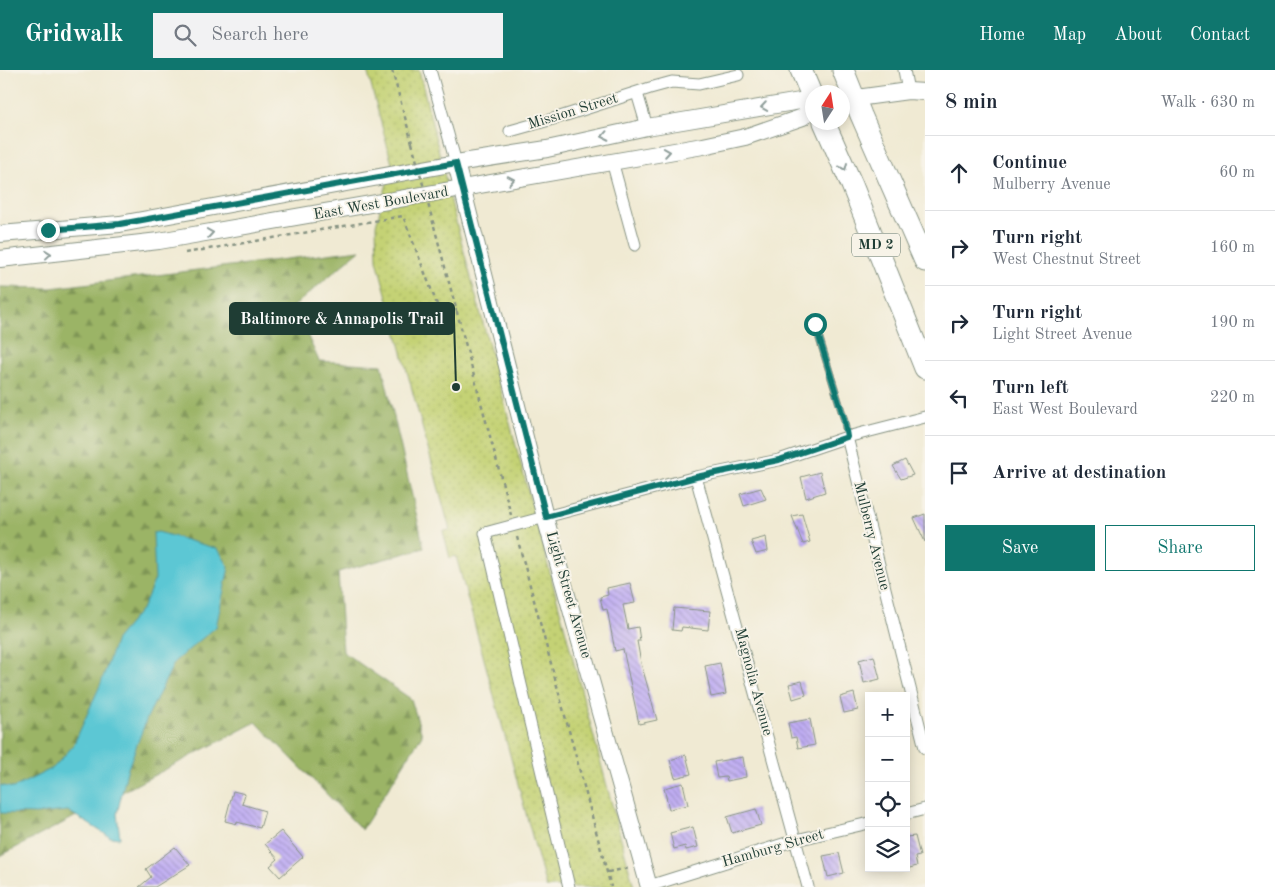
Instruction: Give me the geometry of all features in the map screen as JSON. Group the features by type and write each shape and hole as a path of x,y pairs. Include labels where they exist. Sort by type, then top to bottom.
{"highway":[{"path":"801,70 807,85"},
{"name":"MD 2","path":"843,70 846,85"},
{"name":"MD 2","path":"850,101 925,261"},
{"name":"MD 2","path":"828,130 852,185 925,368"},
{"path":"892,284 925,338"}],"main road":[{"path":"850,99 908,91 925,92"},
{"name":"East West Boulevard","path":"0,234 120,224 456,163 547,149 647,127 800,101 805,102"},
{"name":"East West Boulevard","path":"0,259 159,241 463,189 745,137 805,115"},
{"name":"Light Street Avenue","path":"456,163 546,517 649,886"}],"street":[{"name":"Light Street Avenue","path":"430,70 456,163"},
{"path":"904,70 908,91"},
{"name":"Mission Street","path":"510,131 672,82 699,84 721,74 738,75"},
{"name":"Mission Street","path":"637,93 647,127"},
{"path":"612,161 635,245"},
{"path":"569,887 485,533 696,477 779,460 847,437 925,417"},
{"name":"Mulberry Avenue","path":"847,437 925,748"},
{"name":"Magnolia Avenue","path":"696,477 808,887"},
{"path":"910,813 925,809"},
{"name":"Hamburg Street","path":"649,886 796,840 865,824"}],"lane":[{"name":"Mulberry Avenue","path":"815,324 844,419 847,437"}],"path":[{"path":"392,70 611,887"},
{"path":"403,216 438,307 457,310"},
{"path":"608,872 643,865"}],"green space":[{"path":"367,70 419,70 455,218 634,887 546,887 456,556 450,558 443,531 450,530 377,260 376,225 392,164"},
{"path":"360,250 294,306 319,361 382,365 424,548 338,572 343,652 411,699 422,735 362,830 256,722 0,856 0,287 51,288"}],"water":[{"path":"158,532 218,549 229,567 216,627 175,661 147,718 127,771 117,814 120,838 110,837 68,811 36,814 0,813 0,785 13,788 53,768 73,746 101,683 116,639 143,607 155,579 153,533"}],"building":[{"path":"905,460 913,475 901,479 893,466"},
{"path":"820,472 825,492 806,498 801,477"},
{"path":"761,488 766,499 744,506 740,494"},
{"path":"802,514 810,542 803,544 792,516"},
{"path":"925,514 925,542 914,518"},
{"path":"766,537 768,551 756,554 751,541"},
{"path":"630,583 635,603 623,605 628,629 638,627 640,641 637,641 641,663 657,720 639,724 623,649 615,651 607,609 603,610 600,597 608,595 607,588"},
{"path":"674,608 710,611 708,630 682,627 681,631 672,630"},
{"path":"874,656 880,679 864,683 859,660"},
{"path":"720,663 726,694 711,697 705,666"},
{"path":"802,681 806,695 793,699 789,684"},
{"path":"854,693 858,710 844,713 840,697"},
{"path":"810,719 815,745 798,748 796,737 791,738 788,723"},
{"path":"686,755 691,774 675,778 670,760"},
{"path":"743,757 746,777 727,781 726,777 717,778 714,762"},
{"path":"683,783 688,805 669,809 664,788"},
{"path":"233,791 245,794 242,804 265,811 260,828 225,821"},
{"path":"756,809 761,825 732,833 727,817"},
{"path":"693,827 698,847 686,850 685,846 674,849 670,833"},
{"path":"281,831 303,857 280,877 270,866 278,859 265,844"},
{"path":"915,836 920,856 915,857 917,866 910,868 910,837"},
{"path":"175,847 190,865 155,887 139,887 151,877 146,869"},
{"path":"839,853 844,873 828,877 823,856"}],"place":[{"name":"Baltimore & Annapolis Trail","path":"456,387"}],"route":[{"path":"48,230 120,224 456,163 546,517 696,477 779,460 847,437 844,419 815,324"}]}
